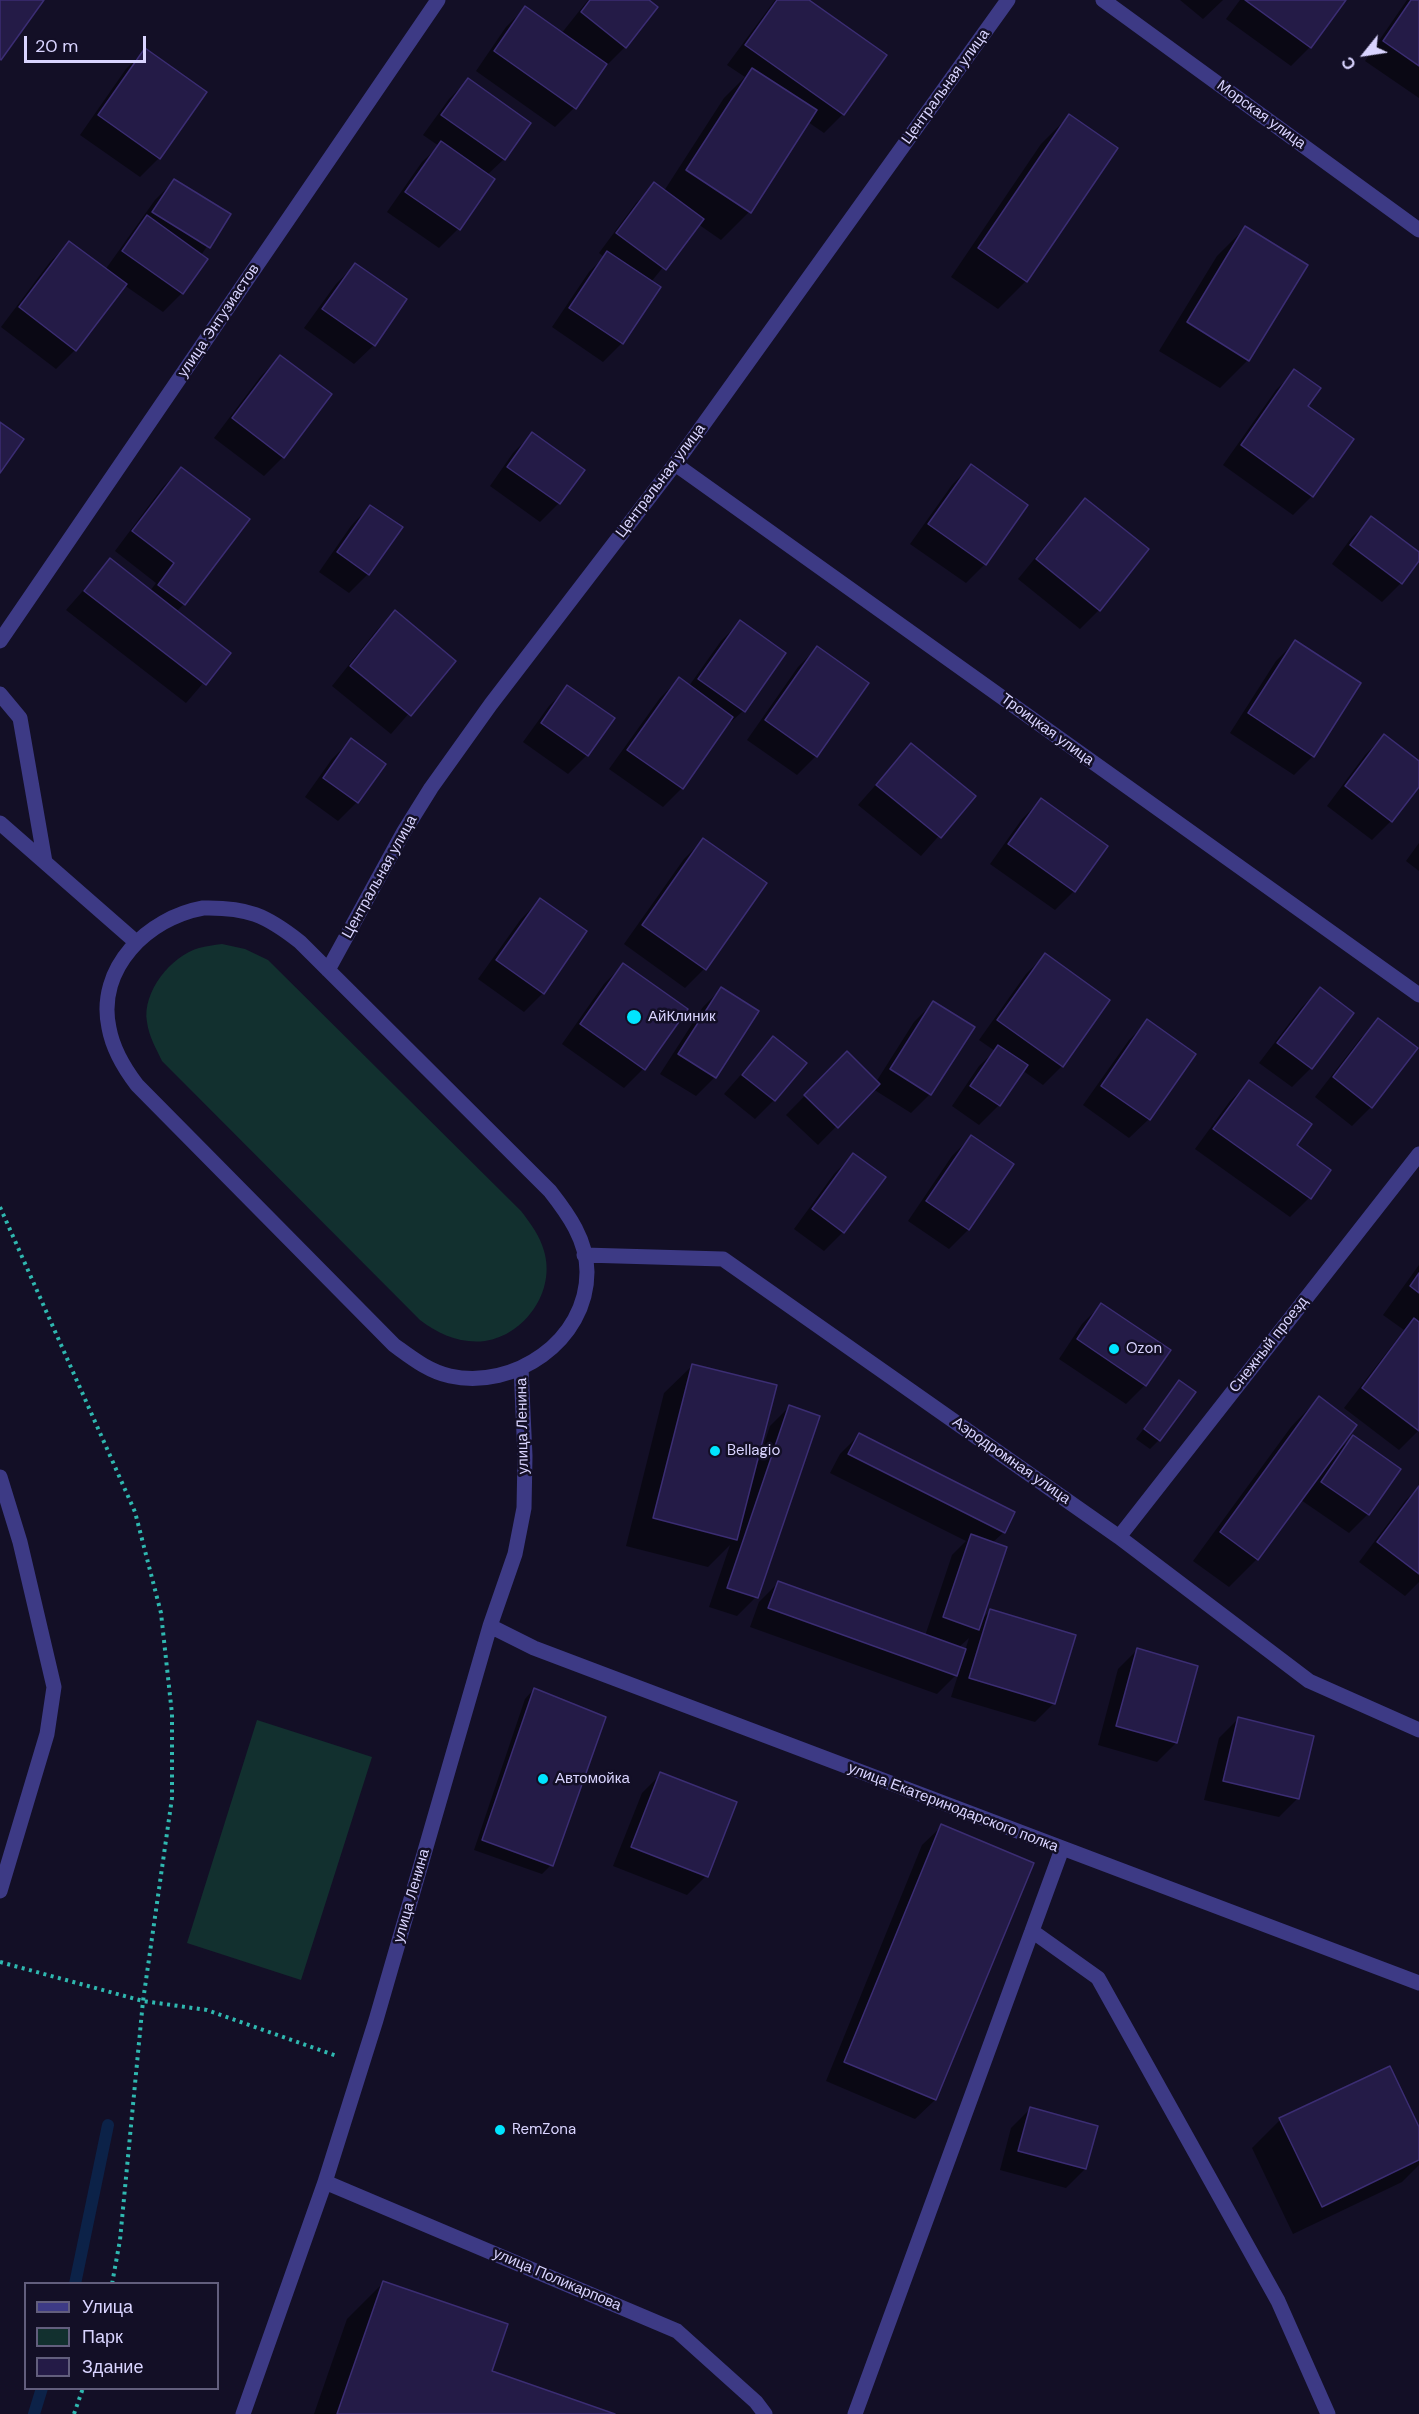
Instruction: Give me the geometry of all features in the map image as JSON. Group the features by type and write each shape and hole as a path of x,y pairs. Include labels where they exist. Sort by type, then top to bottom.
{"street":[{"name":"улица Энтузиастов","path":"0,641 438,0"},
{"name":"Центральная улица","path":"328,970 431,788 491,704 675,464 1008,0"},
{"name":"Морская улица","path":"1103,0 1419,230"},
{"name":"Троицкая улица","path":"675,464 1419,995"},
{"path":"0,694 20,718 45,862"},
{"path":"0,823 136,942"},
{"path":"239,909 264,916 281,927 328,970 550,1191 575,1228 587,1272 579,1311 570,1329 556,1345 521,1368 504,1375 468,1379 434,1372 394,1346 155,1105 123,1066 108,1028 107,1009 110,990 124,956 136,942 170,917 187,911 239,909"},
{"name":"Снежный проезд","path":"1119,1537 1419,1154"},
{"name":"Аэродромная улица","path":"584,1255 723,1259 1119,1537 1309,1681 1419,1730"},
{"name":"улица Ленина","path":"243,2414 324,2182 362,2064 490,1626 515,1554 524,1508 521,1368"},
{"path":"0,1477 20,1542 54,1688 47,1734 0,1891"},
{"name":"улица Екатеринодарского полка","path":"490,1626 534,1648 1419,1983"},
{"path":"855,2414 1062,1849"},
{"path":"1032,1931 1098,1978 1278,2301 1328,2414"},
{"name":"улица Поликарпова","path":"324,2182 677,2331 756,2402 765,2414"}],"path":[{"path":"0,1207 135,1512 161,1613 172,1714 172,1798 143,2001 120,2240 112,2282"},
{"path":"0,1962 143,2001 207,2010 362,2064"},
{"path":"74,2414 82,2390"}],"green space":[{"path":"222,944 245,949 268,960 525,1216 535,1230 544,1251 547,1266 541,1295 534,1309 513,1330 500,1337 476,1342 442,1334 420,1320 162,1061 151,1038 147,1022 149,999 154,988 169,967 178,959 199,948"},
{"path":"257,1720 372,1757 301,1980 187,1943"}],"building":[{"path":"0,0 44,0 1,60 0,59"},
{"path":"590,0 649,0 658,7 626,48 581,12"},
{"path":"777,0 809,0 887,55 844,115 745,45"},
{"path":"1245,0 1346,0 1311,48"},
{"path":"1411,0 1419,0 1419,66 1383,41"},
{"path":"525,6 607,64 576,109 494,51"},
{"path":"145,48 207,92 160,159 98,115"},
{"path":"752,68 817,110 751,213 686,170"},
{"path":"468,78 531,123 505,160 441,115"},
{"path":"1069,114 1118,148 1027,282 978,248"},
{"path":"441,141 495,179 460,230 405,192"},
{"path":"174,179 231,214 210,248 152,212"},
{"path":"654,182 704,219 666,270 616,233"},
{"path":"147,215 208,259 183,294 122,251"},
{"path":"1245,226 1308,265 1249,361 1187,322"},
{"path":"69,241 127,284 76,351 19,307"},
{"path":"607,251 661,287 623,344 569,308"},
{"path":"355,263 407,299 375,346 322,309"},
{"path":"280,355 332,394 284,458 232,418"},
{"path":"1294,369 1321,388 1308,406 1354,439 1313,497 1241,445"},
{"path":"0,422 24,439 0,473"},
{"path":"532,432 585,470 560,504 507,467"},
{"path":"971,464 1028,505 986,565 928,524"},
{"path":"181,467 250,519 185,605 158,585 174,563 132,531"},
{"path":"1085,498 1149,549 1100,611 1036,559"},
{"path":"370,505 403,527 369,575 337,552"},
{"path":"1371,516 1419,552 1419,561 1402,584 1350,545"},
{"path":"110,558 231,653 206,685 84,591"},
{"path":"395,610 456,661 411,716 350,666"},
{"path":"740,620 786,653 745,712 698,679"},
{"path":"1295,640 1361,683 1314,757 1248,713"},
{"path":"817,646 869,683 817,757 765,720"},
{"path":"679,677 733,717 683,789 627,750"},
{"path":"567,685 615,718 588,756 541,723"},
{"path":"1384,734 1419,761 1419,787 1392,822 1345,786"},
{"path":"351,738 386,764 358,803 323,778"},
{"path":"911,743 976,796 941,838 876,785"},
{"path":"1041,798 1108,846 1075,892 1008,844"},
{"path":"703,838 767,883 706,970 642,925"},
{"path":"540,898 587,931 544,994 496,960"},
{"path":"1045,953 1110,1000 1063,1067 997,1020"},
{"name":"АйКлиник","path":"623,963 688,1009 645,1070 580,1024"},
{"path":"721,987 759,1011 716,1078 678,1054"},
{"path":"1320,987 1354,1013 1312,1069 1277,1043"},
{"path":"933,1001 975,1027 931,1095 890,1069"},
{"path":"1378,1018 1418,1048 1372,1108 1333,1077"},
{"path":"1147,1019 1196,1054 1150,1120 1101,1086"},
{"path":"773,1036 807,1063 775,1101 742,1075"},
{"path":"998,1045 1028,1065 1000,1106 970,1086"},
{"path":"847,1051 880,1084 838,1128 804,1095"},
{"path":"1249,1080 1312,1124 1297,1145 1331,1170 1311,1199 1213,1129"},
{"path":"971,1135 1014,1164 969,1230 926,1201"},
{"path":"853,1153 886,1177 844,1233 812,1209"},
{"path":"1419,1273 1419,1293 1410,1286"},
{"path":"1101,1303 1171,1350 1146,1386 1077,1339"},
{"path":"1414,1318 1419,1322 1419,1431 1362,1388"},
{"name":"Bellagio","path":"692,1364 777,1385 737,1540 653,1518"},
{"path":"1179,1380 1196,1392 1160,1441 1144,1429"},
{"path":"1319,1396 1357,1425 1258,1560 1220,1532"},
{"path":"789,1405 820,1416 758,1598 727,1588"},
{"path":"859,1433 1015,1512 1005,1533 848,1454"},
{"path":"1353,1435 1401,1469 1369,1515 1321,1482"},
{"path":"1419,1486 1419,1574 1377,1542"},
{"path":"971,1534 1007,1547 979,1630 943,1617"},
{"path":"778,1581 966,1649 957,1676 768,1608"},
{"path":"990,1609 1076,1635 1055,1704 969,1678"},
{"path":"1137,1648 1198,1666 1177,1743 1116,1726"},
{"name":"Автомойка","path":"534,1688 606,1717 553,1866 482,1840"},
{"path":"1238,1717 1314,1736 1299,1799 1223,1781"},
{"path":"660,1772 737,1802 708,1877 631,1847"},
{"path":"941,1824 1034,1863 936,2100 844,2062"},
{"path":"1390,2066 1419,2127 1419,2160 1322,2207 1279,2118"},
{"path":"1030,2107 1098,2126 1086,2169 1018,2151"},
{"path":"383,2281 508,2324 492,2371 615,2414 337,2414"}],"waterway":[{"path":"75,2282 108,2125"},
{"path":"34,2414 41,2390"}],"place":[{"name":"АйКлиник","path":"634,1017"},
{"name":"Ozon","path":"1114,1349"},
{"name":"Bellagio","path":"715,1451"},
{"name":"Автомойка","path":"543,1779"},
{"name":"RemZona","path":"500,2130"}]}
